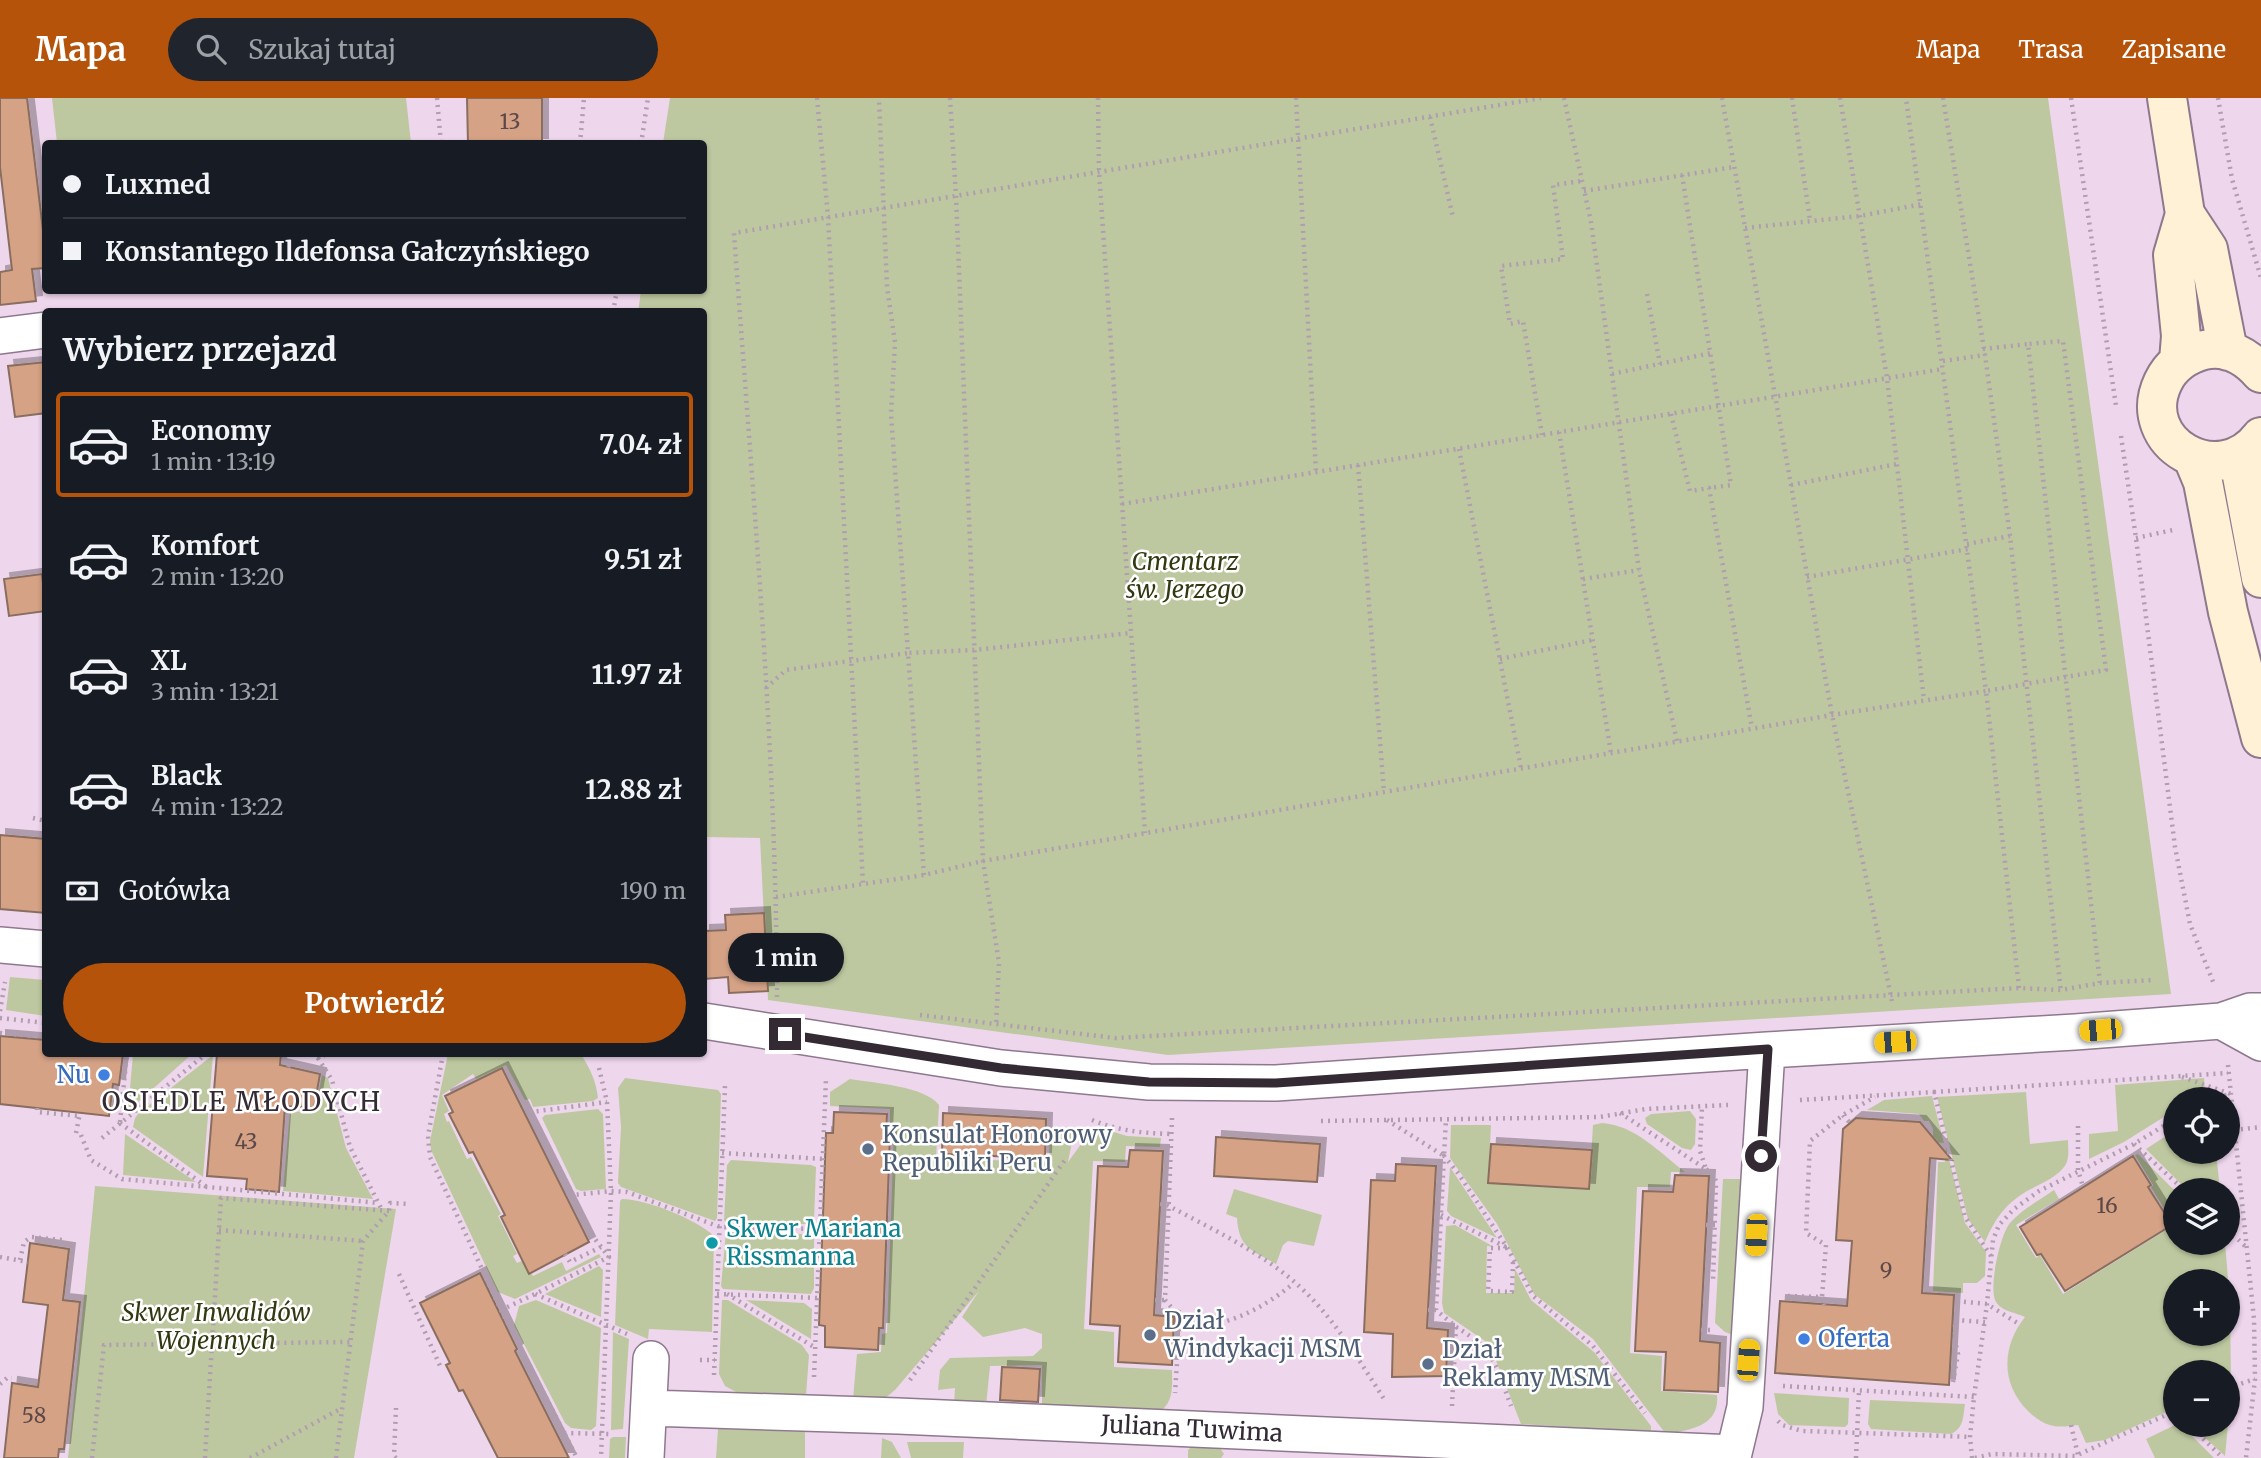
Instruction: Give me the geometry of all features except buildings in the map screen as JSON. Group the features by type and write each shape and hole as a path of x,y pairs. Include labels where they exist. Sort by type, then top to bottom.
{"main road":[{"path":"2167,98 2185,214 2208,249 2228,351"},
{"path":"2179,361 2181,335 2173,255 2185,214"},
{"path":"2252,446 2227,461 2210,462 2193,458 2167,437 2160,422 2157,405 2160,388 2167,373 2179,361 2194,352 2211,349 2228,351 2251,362 2261,373"},
{"path":"2252,446 2242,476 2261,578"},
{"path":"2193,458 2203,482 2228,612 2261,738"}],"street":[{"path":"0,336 42,331"},
{"path":"3,958 42,950"},
{"path":"707,1021 1001,1068 1149,1082 1276,1083 1768,1049 2218,1005 2261,1011"},
{"path":"2218,1005 2261,1043"},
{"name":"Juliana Tuwima","path":"649,1408 713,1398 898,1416 1734,1452 1745,1407 1768,1049"},
{"path":"646,1458 652,1359"}],"path":[{"path":"437,98 441,140"},
{"path":"580,140 584,98"},
{"path":"642,140 648,98"},
{"path":"817,98 828,217 863,884"},
{"path":"879,98 887,287 895,342 891,414 924,875"},
{"path":"950,98 983,861 999,963 996,1032"},
{"path":"1098,98 1099,172 1145,833"},
{"path":"1296,98 1316,472"},
{"path":"777,1009 776,897 766,689 734,233 1541,98"},
{"path":"1564,98 1591,222 1639,570 1677,742"},
{"path":"1722,98 1832,715 1895,1017"},
{"path":"1792,98 1810,220"},
{"path":"1840,98 1887,378 1924,700"},
{"path":"1906,98 1986,691 2019,988"},
{"path":"1943,98 1984,352 2010,536 2061,1000"},
{"path":"2071,98 2118,413"},
{"path":"2218,98 2232,179 2261,278"},
{"path":"1430,117 1453,216"},
{"path":"1584,191 1734,167"},
{"path":"1671,414 1690,491 1731,485 1682,175"},
{"path":"1542,435 1522,321 1510,324 1501,266 1563,259 1553,185 1582,181"},
{"path":"1745,229 1860,216 1922,204"},
{"path":"1647,294 1660,364"},
{"path":"776,897 924,875 983,861 1752,728 2106,670 2063,341 2028,344 1942,361"},
{"path":"2028,344 2100,983"},
{"path":"1612,374 1711,353"},
{"path":"1122,504 1943,369"},
{"path":"2120,427 2177,859 2190,924 2213,978 2218,1005"},
{"path":"1559,432 1611,753"},
{"path":"1459,449 1521,768"},
{"path":"1791,485 1897,464"},
{"path":"1358,465 1384,792"},
{"path":"1709,488 1752,728"},
{"path":"1807,577 1908,560 2010,536"},
{"path":"1583,579 1639,570"},
{"path":"766,689 786,670 908,653 974,650 1131,633"},
{"path":"1500,659 1592,640"},
{"path":"33,818 42,820"},
{"path":"0,1011 3,958"},
{"path":"914,1014 1115,1038 2019,988 2061,990 2100,983 2154,980"},
{"path":"777,998 790,1000"},
{"path":"0,1018 42,1023"},
{"path":"0,1033 42,1037"},
{"path":"120,1123 127,1057"},
{"path":"102,1138 202,1057"},
{"path":"442,1057 428,1136 430,1157 517,1345 577,1458"},
{"path":"318,1058 332,1080 350,1147 382,1210"},
{"path":"288,1067 291,1060"},
{"path":"599,1068 607,1102 611,1191 601,1458"},
{"path":"1934,1092 2228,1073 2230,1087"},
{"path":"2178,1075 2211,1087"},
{"path":"713,1398 725,1085"},
{"path":"813,1389 825,1086"},
{"path":"1824,1305 1822,1297 1826,1245 1806,1233 1810,1141 1843,1115 1880,1095"},
{"path":"531,1112 607,1102"},
{"path":"1702,1106 1700,1151 1706,1168"},
{"path":"525,1107 531,1112 592,1234 609,1257"},
{"path":"37,1108 37,1112 80,1115 78,1134 91,1160 122,1179 379,1203"},
{"path":"1620,1112 1706,1168 1716,1178 1712,1290"},
{"path":"1843,1115 1850,1123"},
{"path":"1172,1119 1165,1300 1180,1317 1174,1405"},
{"path":"1387,1119 1444,1156 1508,1248 1533,1296 1593,1346 1647,1416"},
{"path":"1321,1121 1446,1119 1436,1310"},
{"path":"1092,1120 1114,1129 1136,1133 1171,1134"},
{"path":"120,1123 208,1188"},
{"path":"2078,1126 2078,1170 2083,1187"},
{"path":"2163,1126 2134,1144 2078,1170 2022,1203 2000,1225 1993,1240 1970,1437 1974,1458 1992,1454 2047,1457 2078,1455 2163,1417"},
{"path":"2240,1129 2261,1127"},
{"path":"2134,1144 2171,1178"},
{"path":"722,1153 823,1159"},
{"path":"898,1416 901,1394 906,1385 1065,1160"},
{"path":"2238,1164 2253,1319 2255,1379 2246,1458"},
{"path":"570,1194 627,1192 720,1227 820,1229"},
{"path":"205,1458 221,1198 390,1211"},
{"path":"336,1458 363,1241 390,1211 390,1203 410,1205"},
{"path":"1160,1205 1167,1205 1262,1260 1294,1283 1335,1326 1359,1359 1408,1439"},
{"path":"1441,1214 1508,1248"},
{"path":"1706,1225 1715,1225"},
{"path":"219,1230 363,1241"},
{"path":"20,1261 24,1242 31,1237 62,1240"},
{"path":"2240,1241 2246,1247"},
{"path":"565,1254 570,1262 601,1247"},
{"path":"1508,1248 1490,1248 1488,1291 1511,1292 1513,1260"},
{"path":"0,1257 28,1262"},
{"path":"501,1310 609,1257"},
{"path":"399,1274 441,1367"},
{"path":"1179,1328 1201,1328 1233,1320 1273,1300 1294,1283"},
{"path":"535,1294 607,1325"},
{"path":"717,1294 818,1299"},
{"path":"727,1294 815,1347"},
{"path":"1786,1296 1822,1297"},
{"path":"1155,1300 1165,1300"},
{"path":"1957,1301 1987,1304 2019,1324"},
{"path":"1428,1310 1436,1310 1456,1327 1477,1339 1487,1350 1516,1418"},
{"path":"1711,1317 1711,1330"},
{"path":"1953,1382 1958,1354 1955,1320 1985,1322"},
{"path":"1451,1418 1456,1327"},
{"path":"1701,1330 1711,1330 1718,1335"},
{"path":"92,1458 104,1345 350,1342"},
{"path":"700,1360 715,1360"},
{"path":"1446,1371 1453,1371"},
{"path":"0,1384 7,1378 12,1378"},
{"path":"2240,1384 2255,1379"},
{"path":"1792,1386 1974,1397"},
{"path":"1856,1458 1859,1391"},
{"path":"250,1458 343,1408"},
{"path":"396,1408 396,1458"},
{"path":"1774,1415 1782,1425 1791,1429 1970,1437"},
{"path":"2071,1425 2078,1455"},
{"path":"558,1430 564,1433 598,1434"},
{"path":"2201,1437 2223,1458"}],"green space":[{"path":"52,98 406,98 411,140 57,140"},
{"name":"Cmentarz św. Jerzego","path":"670,98 2048,98 2171,994 1168,1055 768,1000 760,838 707,837 707,308 639,308 641,294 707,294 707,140 663,140"},
{"path":"10,977 42,980 42,1016 6,1010"},
{"path":"133,1057 189,1057 128,1111"},
{"path":"213,1057 203,1177 133,1127 139,1113"},
{"path":"447,1057 583,1057 596,1086 598,1098 593,1101 533,1107 530,1099 525,1100 506,1065 476,1079 473,1074 442,1095 449,1111 444,1114 447,1122 449,1121 467,1159 471,1157 501,1214 498,1216 517,1254 513,1256 517,1263 524,1260 533,1276 562,1262 566,1271 599,1254 601,1257 515,1299 498,1292 431,1150 430,1141"},
{"path":"322,1075 328,1078 346,1148 373,1199 283,1191 290,1111 315,1113"},
{"path":"625,1078 718,1090 721,1094 715,1221 621,1187 618,1183 621,1127 618,1088"},
{"path":"2204,1078 2205,1087 2163,1087 2163,1118 2124,1142 2089,1159 2089,1134 2118,1131 2115,1085"},
{"path":"850,1079 911,1089 939,1105 936,1158 1049,1162 1050,1136 1074,1132 1068,1162 1092,1129 1104,1129 1127,1136 1161,1138 1160,1147 1126,1146 1125,1162 1093,1161 1084,1329 1114,1332 1114,1367 1172,1370 1170,1397 1162,1410 1042,1408 1042,1365 990,1366 986,1406 954,1405 955,1388 938,1390 940,1370 950,1358 1033,1356 1042,1348 1042,1334 1025,1328 983,1337 962,1317 979,1291 895,1390 883,1400 853,1399 857,1354 881,1352 882,1334 887,1333 894,1130 890,1129 890,1109 830,1106 830,1092"},
{"path":"2026,1092 2030,1144 2068,1140 2067,1161 2056,1175 2027,1191 2007,1207 1992,1226 1985,1242 1968,1219 1937,1097"},
{"path":"1932,1096 1944,1143 1933,1142 1933,1129 1929,1121 1924,1121 1919,1114 1867,1110 1884,1100"},
{"path":"598,1109 603,1114 606,1189 581,1191 576,1189 542,1118 545,1115"},
{"path":"1690,1111 1696,1119 1695,1144 1691,1150 1682,1148 1647,1124 1645,1118 1651,1114"},
{"path":"1602,1123 1636,1134 1685,1172 1671,1172 1670,1187 1637,1187 1630,1353 1662,1356 1661,1391 1717,1395 1717,1405 1709,1420 1685,1431 1666,1434 1593,1339 1534,1294 1497,1224 1450,1158 1451,1125 1491,1125 1488,1183 1589,1189 1593,1125"},
{"path":"125,1134 196,1182 123,1175"},
{"path":"2163,1138 2163,1164 2217,1164 2219,1178 2175,1178 2146,1149"},
{"path":"1946,1147 1965,1223 1986,1252 1985,1276 1977,1283 1963,1283 1963,1293 1933,1291 1938,1162 1945,1162"},
{"path":"2138,1154 2163,1179 2163,1207 2151,1187 2153,1185 2135,1155"},
{"path":"731,1160 816,1167 814,1221 808,1224 727,1224 724,1220 727,1165"},
{"path":"1450,1167 1497,1238 1451,1216 1447,1211"},
{"path":"1723,1179 1742,1179 1733,1335 1715,1323"},
{"name":"Skwer Inwalidów Wojennych","path":"95,1186 396,1209 354,1458 68,1458"},
{"path":"1234,1189 1322,1215 1314,1246 1288,1241 1283,1245 1276,1264 1248,1247 1241,1236 1237,1218 1226,1214"},
{"path":"2054,1190 2059,1199 2016,1225 2036,1258 2040,1255 2063,1294 2163,1232 2163,1255 2226,1255 2227,1269 2163,1269 2163,1346 2231,1346 2231,1360 2163,1360 2163,1413 2105,1440 2086,1443 2078,1425 2057,1426 2035,1418 2012,1389 2007,1364 2008,1352 2017,1328 2025,1317 2005,1310 1998,1305 1994,1295 1996,1262 2006,1229 2025,1209"},
{"path":"622,1199 644,1202 670,1211 714,1236 712,1332 649,1329 648,1339 615,1325"},
{"path":"1455,1225 1494,1247 1487,1246 1486,1293 1514,1293 1515,1269 1531,1300 1594,1352 1651,1426 1651,1432 1521,1424 1491,1348 1444,1313 1442,1303 1446,1226"},
{"path":"726,1232 804,1234 814,1239 814,1288 811,1294 723,1289 721,1286"},
{"path":"599,1266 603,1270 601,1317 545,1294"},
{"path":"536,1300 601,1328 596,1426 591,1430 571,1428 565,1423 514,1325 519,1306"},
{"path":"722,1300 728,1300 802,1345 809,1355 806,1395 740,1394 725,1386 719,1374"},
{"path":"746,1300 804,1303 812,1309 811,1339"},
{"path":"613,1332 629,1339 623,1429 611,1430"},
{"path":"1774,1393 1849,1398 1848,1424 1845,1427 1789,1425 1778,1414"},
{"path":"1870,1400 1965,1404 1961,1425 1951,1434 1871,1429 1868,1424"},
{"path":"718,1429 805,1432 805,1458 716,1458"},
{"path":"2163,1431 2163,1437 2193,1437 2214,1458 2155,1458 2146,1439"},
{"path":"626,1437 625,1458 609,1458 610,1439"},
{"path":"2204,1437 2227,1437 2225,1456"},
{"path":"882,1438 892,1442 901,1458 881,1458"},
{"path":"907,1442 964,1442 963,1458 911,1458"},
{"path":"1191,1447 1220,1448 1224,1454 1221,1458 1188,1458 1188,1450"}],"place":[{"name":"Nu","path":"104,1075"},
{"name":"Konsulat Honorowy Republiki Peru","path":"868,1149"},
{"name":"Skwer Mariana Rissmanna","path":"712,1243"},
{"name":"Dział Windykacji MSM","path":"1150,1335"},
{"name":"Oferta","path":"1804,1339"},
{"name":"Dział Reklamy MSM","path":"1428,1364"}],"district":[{"name":"OSIEDLE MŁODYCH","path":"242,1102"}],"route":[{"path":"785,1034 1001,1068 1149,1082 1276,1083 1768,1049 1761,1156"}]}
